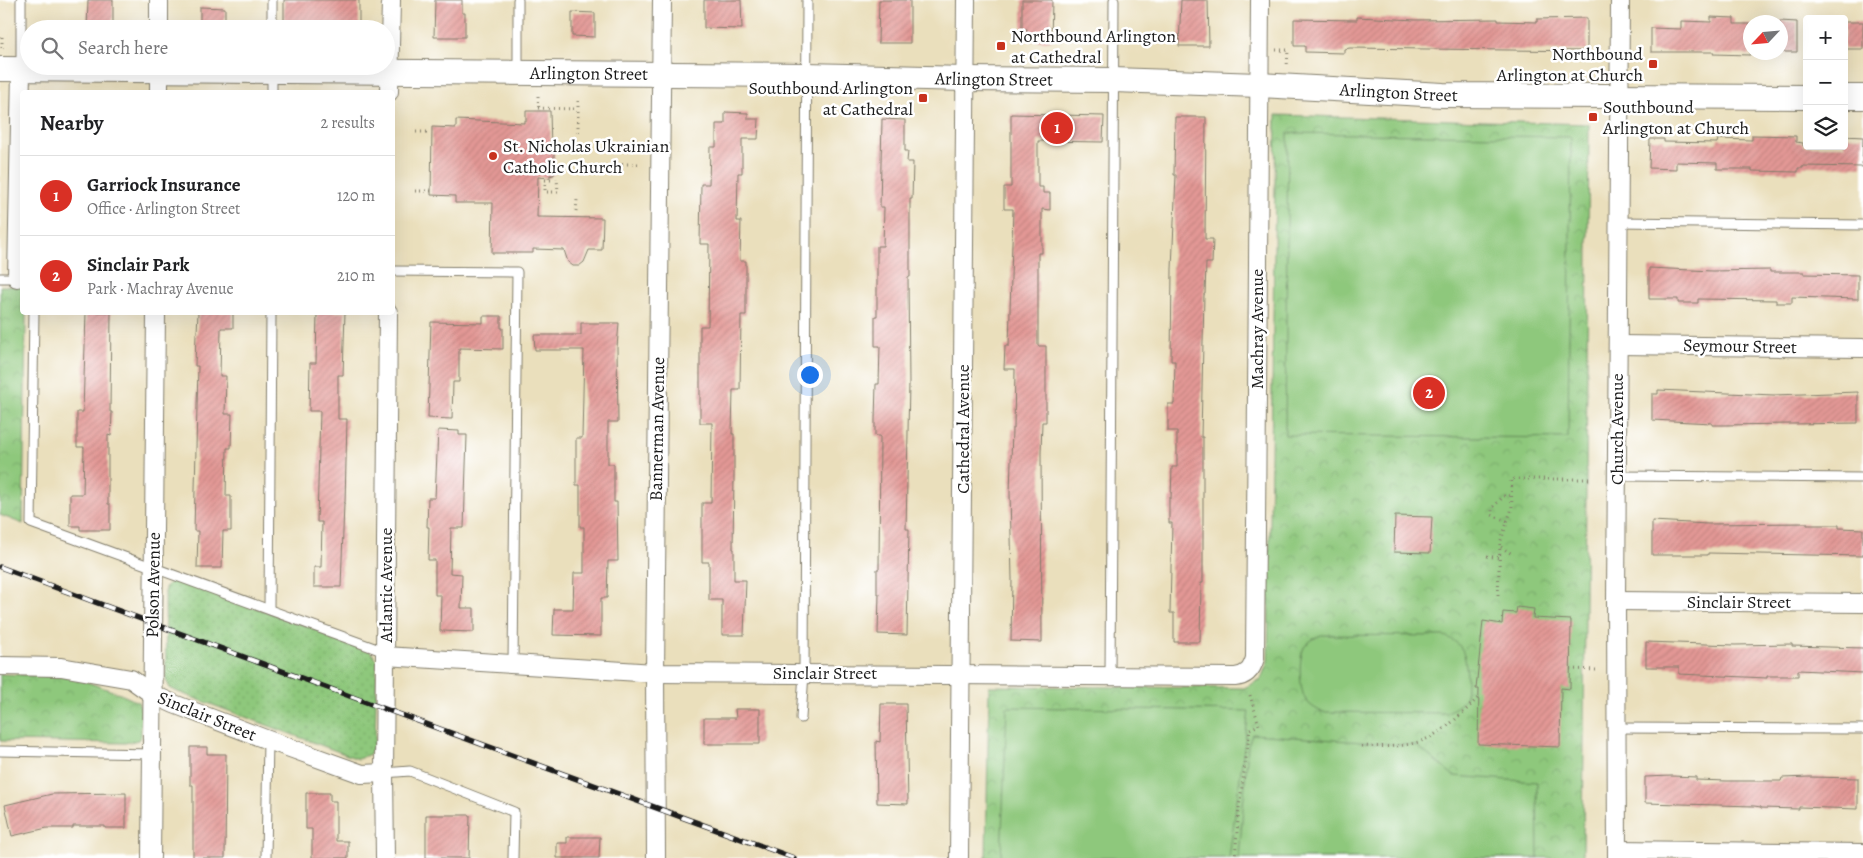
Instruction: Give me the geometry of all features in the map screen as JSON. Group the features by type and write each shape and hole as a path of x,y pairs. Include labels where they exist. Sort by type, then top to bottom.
{"main road":[{"name":"Arlington Street","path":"134,75 272,77 389,83 518,72 807,75 1113,80 1259,85 1443,95 1803,96"},
{"path":"1848,97 1863,97"}],"street":[{"path":"159,20 160,0"},
{"path":"390,0 390,20"},
{"name":"Bannerman Avenue","path":"656,858 655,673 662,0"},
{"name":"Cathedral Avenue","path":"959,858 966,0"},
{"name":"Machray Avenue","path":"1244,675 1253,667 1255,658 1260,0"},
{"name":"Church Avenue","path":"1617,854 1616,476 1620,0"},
{"path":"11,70 13,278"},
{"name":"Polson Avenue","path":"151,858 156,315"},
{"name":"Atlantic Avenue","path":"385,858 388,315"},
{"name":"Seymour Street","path":"1618,345 1863,348"},
{"name":"Sinclair Street","path":"1616,601 1863,603"},
{"name":"Sinclair Street","path":"385,654 655,673 1235,677 1244,675"},
{"name":"Sinclair Street","path":"0,666 61,667 131,679 152,694 174,704 268,740 362,774 384,773"},
{"path":"1617,854 1863,853"}],"lane":[{"path":"11,70 21,0"},
{"path":"272,0 272,20"},
{"path":"518,0 518,72"},
{"path":"802,718 804,673 807,0"},
{"path":"1110,676 1114,0"},
{"path":"1618,222 1863,224"},
{"path":"395,271 517,272 513,664"},
{"path":"34,315 31,523 269,609 385,654"},
{"path":"269,609 271,315"},
{"path":"1616,476 1863,478"},
{"path":"1616,728 1863,729"},
{"path":"266,858 268,740"},
{"path":"0,751 151,754"},
{"path":"384,773 410,771 514,812 513,858"}],"path":[{"path":"538,96 538,110 578,108"},
{"path":"578,97 578,132"},
{"path":"416,132 431,132"},
{"path":"612,164 660,164"},
{"path":"551,175 551,180 545,180 545,192 558,192 557,178"},
{"path":"415,191 431,191"},
{"path":"576,211 577,200"},
{"path":"1498,595 1500,546 1512,508 1510,495 1511,479 1591,479"},
{"path":"1507,522 1492,515 1492,508 1504,496 1510,495"},
{"path":"1500,546 1512,554"},
{"path":"1487,556 1500,558"},
{"path":"1570,669 1616,670"},
{"path":"1235,858 1239,808 1250,729 1260,724 1244,675"},
{"path":"1362,746 1391,747 1414,743 1436,734 1478,697"}],"green space":[{"path":"1276,115 1589,124 1583,858 986,858 989,686 1244,688 1261,679 1268,661"},
{"path":"1288,133 1571,137 1568,438 1285,435"},
{"path":"0,286 20,286 20,315 26,315 23,524 0,515"},
{"path":"178,580 368,648 377,660 375,742 370,754 358,759 170,688 166,680 165,588 171,581"},
{"path":"1321,635 1445,636 1456,642 1465,657 1467,685 1465,698 1455,708 1445,713 1322,712 1311,706 1306,700 1302,689 1300,673 1301,657 1305,646"},
{"path":"0,674 76,678 118,693 138,702 141,710 141,736 138,740 125,743 0,741"},
{"path":"1007,707 1249,711 1229,858 1001,858"},
{"path":"1252,734 1417,746 1454,776 1537,782 1538,858 1239,858 1248,746"}],"building":[{"path":"88,0 113,0 113,20 87,20"},
{"path":"284,0 359,0 359,20 284,20"},
{"path":"435,0 462,0 462,13 465,13 465,37 434,37"},
{"path":"704,0 741,0 742,29 704,28"},
{"path":"879,0 910,0 910,43 878,43"},
{"path":"1022,0 1052,0 1051,41 1027,41 1027,29 1022,29"},
{"path":"1181,0 1208,0 1209,46 1179,46"},
{"path":"200,7 225,8 225,20 200,20"},
{"path":"572,12 595,13 595,37 572,36"},
{"path":"1357,17 1415,20 1498,19 1498,21 1537,22 1537,19 1587,18 1587,51 1350,48 1344,49 1344,53 1305,52 1305,46 1294,46 1294,19 1357,20"},
{"path":"1711,17 1734,18 1734,24 1743,24 1743,55 1713,54 1714,52 1651,52 1651,28 1681,29 1681,21 1711,22"},
{"path":"1788,21 1797,22 1797,52 1788,52"},
{"path":"1848,22 1863,22 1863,49 1848,49"},
{"name":"St. Nicholas Ukrainian Catholic Church","path":"526,111 550,111 551,150 554,150 554,175 550,175 550,178 538,177 537,217 603,218 602,250 589,250 584,262 579,266 573,266 568,262 564,250 533,249 533,253 492,253 493,203 455,203 455,196 431,195 432,127 456,128 456,120 524,123 526,121"},
{"path":"725,112 748,113 748,119 759,119 758,139 742,139 742,173 738,173 737,221 741,221 740,261 746,261 746,315 741,315 740,390 733,390 733,549 734,580 746,580 744,635 722,635 722,600 709,600 709,562 702,562 702,503 711,503 712,423 700,423 700,326 708,326 709,244 700,244 701,184 709,184 710,147 716,147 716,124 725,124"},
{"path":"1011,114 1104,116 1103,142 1038,141 1038,187 1043,187 1043,193 1050,193 1050,210 1042,209 1042,253 1038,253 1038,346 1046,346 1046,422 1042,422 1041,453 1042,642 1011,641 1010,493 1015,369 1004,369 1005,346 1009,346 1013,209 1004,209 1004,187 1011,187"},
{"path":"1175,117 1206,117 1205,239 1213,239 1212,263 1206,263 1204,294 1201,437 1203,437 1203,583 1201,583 1200,642 1174,642 1174,613 1170,613 1172,523 1169,523 1169,498 1171,498 1172,467 1177,467 1177,431 1168,431 1168,404 1174,404 1175,361 1171,361 1176,175 1174,175"},
{"path":"882,119 905,120 905,151 908,151 907,162 913,162 912,199 910,199 910,277 908,277 909,384 906,529 909,529 907,635 878,634 879,593 877,593 877,569 879,569 880,436 875,436 875,420 876,384 879,384 880,346 875,346 875,316 877,316 877,246 883,246 884,207 880,207"},
{"path":"1752,135 1796,136 1796,142 1803,143 1803,150 1848,150 1848,136 1863,137 1862,167 1803,166 1803,168 1798,168 1798,172 1752,171 1752,169 1717,169 1717,163 1676,162 1676,169 1649,168 1650,139 1664,139 1664,142 1717,143 1718,139 1752,140"},
{"path":"1649,268 1712,271 1770,270 1770,272 1804,272 1804,274 1858,275 1858,299 1792,297 1792,303 1776,303 1776,300 1698,299 1698,303 1678,303 1678,299 1649,299"},
{"path":"86,315 111,315 110,412 112,412 111,436 108,435 110,530 80,530 80,526 70,526 70,494 83,494 84,447 77,447 77,412 83,412"},
{"path":"198,315 233,315 233,328 221,328 220,376 226,376 225,414 232,414 231,448 227,448 226,496 231,496 231,531 223,531 222,568 197,568 198,531 194,531"},
{"path":"317,315 345,315 343,375 338,375 338,419 347,419 341,587 314,587 314,567 321,567 322,522 317,522 320,411 309,411 310,363 316,363"},
{"path":"483,316 501,316 503,349 459,348 459,382 453,382 452,419 428,418 431,322 483,323"},
{"path":"581,323 619,323 617,347 618,422 608,422 608,464 614,464 614,502 617,502 618,561 608,561 607,598 601,598 601,636 553,635 554,609 573,609 574,573 584,573 584,527 580,527 580,485 576,485 576,438 582,438 584,350 535,350 534,335 581,335"},
{"path":"1658,390 1774,395 1858,392 1858,423 1712,425 1712,423 1652,420 1652,394 1658,394"},
{"path":"438,430 459,431 459,435 467,435 464,528 451,528 450,573 462,574 461,608 474,608 474,632 440,631 441,595 435,595 435,560 428,560 429,527 427,527 428,498 435,498"},
{"path":"1395,516 1432,517 1430,553 1394,552"},
{"path":"1652,521 1708,524 1807,523 1807,525 1839,525 1839,528 1863,529 1863,556 1708,553 1708,555 1652,555"},
{"path":"1517,607 1534,609 1533,618 1571,620 1570,689 1561,688 1560,747 1478,744 1479,689 1476,689 1483,621 1502,624 1503,612 1516,613"},
{"path":"1646,642 1735,645 1792,644 1792,646 1863,648 1863,673 1798,670 1798,676 1767,676 1767,678 1679,674 1679,667 1646,667"},
{"path":"881,704 906,704 908,804 877,803 876,741 880,742"},
{"path":"735,709 760,709 760,744 704,744 704,718 736,718"},
{"path":"190,747 207,747 207,754 226,754 225,858 193,858 193,785 190,785"},
{"path":"1645,777 1696,777 1696,780 1727,781 1781,781 1782,778 1809,777 1858,778 1858,809 1761,808 1754,806 1645,803"},
{"path":"126,793 126,828 73,826 73,828 47,828 12,836 5,805 52,794"},
{"path":"306,793 330,793 330,801 336,801 336,841 348,841 348,858 312,858 312,829 306,829"},
{"path":"426,815 470,815 469,858 426,858"},
{"path":"567,837 600,837 599,858 557,858 557,843 567,843"}],"railway":[{"path":"0,567 794,858"}],"place":[{"name":"Northbound Arlington at Cathedral","path":"1001,46"},
{"name":"Northbound Arlington at Church","path":"1653,64"},
{"name":"Southbound Arlington at Cathedral","path":"923,98"},
{"name":"Southbound Arlington at Church","path":"1593,117"},
{"name":"Garriock Insurance","path":"1057,128"},
{"name":"St. Nicholas Ukrainian Catholic Church","path":"493,156"},
{"name":"Sinclair Park","path":"1429,393"}]}
